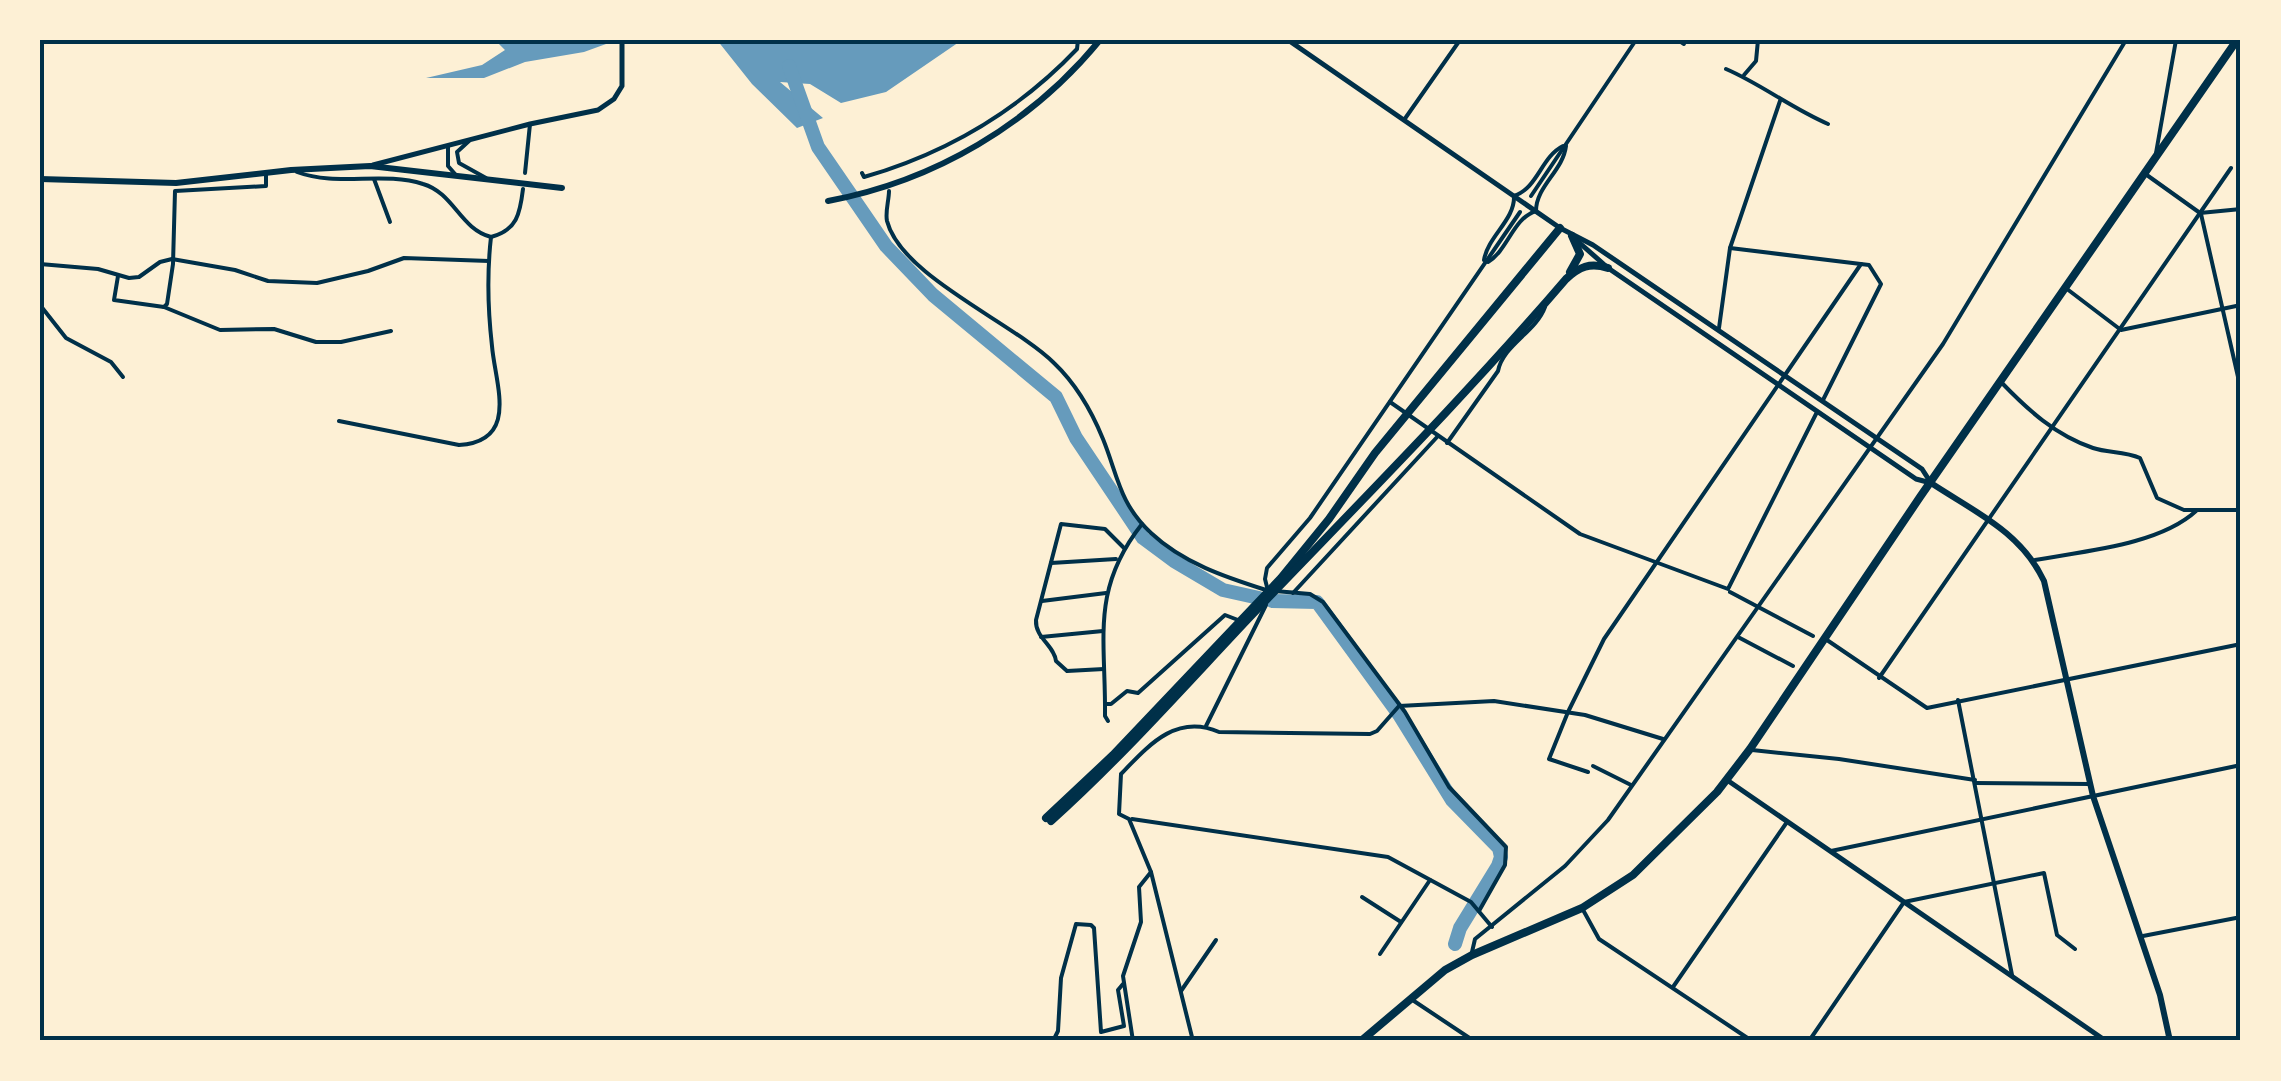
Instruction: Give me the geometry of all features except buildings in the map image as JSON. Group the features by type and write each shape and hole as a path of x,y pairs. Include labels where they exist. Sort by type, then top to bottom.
{"highway":[{"path":"1361,1041 1445,970 1472,954 1582,908 1634,874 1693,820 1750,750 1818,637 1931,483 2237,40"},
{"path":"1560,228 1400,422 1281,578 1049,820 1156,721 1546,302 1566,279 1580,254 1572,236"},
{"path":"1566,279 1589,265 1608,268"}],"main road":[{"path":"832,200 914,177 976,147 1049,94 1100,40"},
{"path":"40,179 176,183 370,166 562,188"},
{"path":"1931,483 2011,534 2035,560 2044,581 2093,796 2160,995 2170,1041"}],"street":[{"path":"370,166 598,110 614,100 622,86 622,40"},
{"path":"862,174 864,178 942,149 986,125 1034,92 1078,49 1078,40"},
{"path":"1288,40 1572,236 1608,268 1817,412 1916,478 1931,483"},
{"path":"1404,120 1460,40"},
{"path":"1531,196 1636,40"},
{"path":"1678,40 1684,44"},
{"path":"1743,76 1756,61 1758,40"},
{"path":"1472,954 1470,949 1475,940 1581,851 1608,820 1878,438 1981,284 2126,40"},
{"path":"2155,158 2176,40"},
{"path":"1726,69 1780,102 1828,124"},
{"path":"1719,328 1730,248 1780,102"},
{"path":"525,173 530,124"},
{"path":"986,125 990,131"},
{"path":"473,139 457,152 458,163 486,178"},
{"path":"1514,196 1525,192 1553,152 1566,144"},
{"path":"1536,211 1538,198 1564,158 1566,144"},
{"path":"449,145 448,166 455,174"},
{"path":"1880,678 2231,168"},
{"path":"290,170 320,178 416,182 438,190 474,231 490,236 512,228 520,214 523,189"},
{"path":"888,170 888,180"},
{"path":"2144,173 2200,213 2241,390"},
{"path":"164,308 172,260 174,190 266,186 266,174"},
{"path":"374,179 390,222"},
{"path":"889,191 888,222 905,250 927,272 1054,362 1098,427 1118,488 1141,526 1191,561 1222,576 1268,590 1316,596 1324,602 1450,787 1506,847 1505,865 1479,911"},
{"path":"1484,265 1486,249 1513,209 1514,196"},
{"path":"2200,213 2241,209"},
{"path":"1484,265 1498,256 1526,214 1536,211"},
{"path":"1206,726 1263,615 1267,568 1310,518 1520,212"},
{"path":"339,421 458,444 476,444 488,436 496,424 500,398 492,350 490,236"},
{"path":"1572,236 1593,244 1719,328 1922,469 1931,483"},
{"path":"1730,248 1868,265 1880,284 1823,400"},
{"path":"40,264 139,277 160,262 172,260 235,270 268,281 317,283 368,272 404,258 489,260"},
{"path":"1588,772 1550,759 1604,639 1861,264"},
{"path":"118,276 114,300 164,308 220,330 274,328 316,342 341,342 391,331"},
{"path":"2066,289 2121,330 2241,305"},
{"path":"1447,442 1498,372 1502,360 1541,317 1546,302"},
{"path":"40,305 66,338 111,362 123,377"},
{"path":"2001,382 2033,416 2053,429 2094,448 2140,458 2157,498 2184,510 2241,510"},
{"path":"1390,402 1580,534 1728,589 1817,412"},
{"path":"1292,593 1438,436"},
{"path":"2035,560 2160,534 2196,511"},
{"path":"1104,669 1068,671 1056,661 1056,655 1036,627 1062,524 1105,529 1124,548"},
{"path":"1108,720 1104,716 1106,594 1124,548 1141,526"},
{"path":"1051,563 1119,559"},
{"path":"1730,592 1818,637 1927,708 2241,644"},
{"path":"1042,601 1106,594"},
{"path":"1105,704 1111,704 1127,691 1138,693 1225,616 1231,615 1254,631"},
{"path":"1041,638 1103,631"},
{"path":"1738,637 1793,666"},
{"path":"1958,700 2012,975"},
{"path":"1492,927 1471,902 1388,857 1130,819 1119,814 1121,774 1165,732 1206,726 1218,732 1370,734 1398,706 1494,702 1568,712 1663,740"},
{"path":"1135,748 1141,754"},
{"path":"1750,750 1839,759 1975,782 2090,784"},
{"path":"1831,851 2241,765"},
{"path":"1593,766 1632,784"},
{"path":"1727,780 2106,1041"},
{"path":"1130,819 1152,872 1193,1041"},
{"path":"1673,987 1788,822"},
{"path":"1133,1041 1124,984 1140,922 1139,887 1152,872"},
{"path":"1809,1041 1904,902 2044,873 2057,935 2074,949"},
{"path":"1380,954 1430,880"},
{"path":"1362,896 1402,922"},
{"path":"1582,908 1599,939 1752,1041"},
{"path":"2140,936 2241,917"},
{"path":"1053,1041 1058,1032 1060,978 1076,924 1094,928 1101,1032 1124,1026 1118,990 1124,984"},
{"path":"1181,991 1216,940"},
{"path":"1410,999 1474,1041"}],"water":[{"path":"495,40 617,40 584,52 525,62 484,78 426,78 482,65 505,50"},
{"path":"717,40 962,40 886,92 841,103 810,84 780,82 823,118 797,128 752,84"}],"waterway":[{"path":"789,66 818,147 886,246 933,295 1056,397 1076,438 1143,538 1223,590 1259,598"},
{"path":"1272,601 1317,602 1400,716 1452,800 1499,848 1498,866 1460,928 1455,944"}]}
